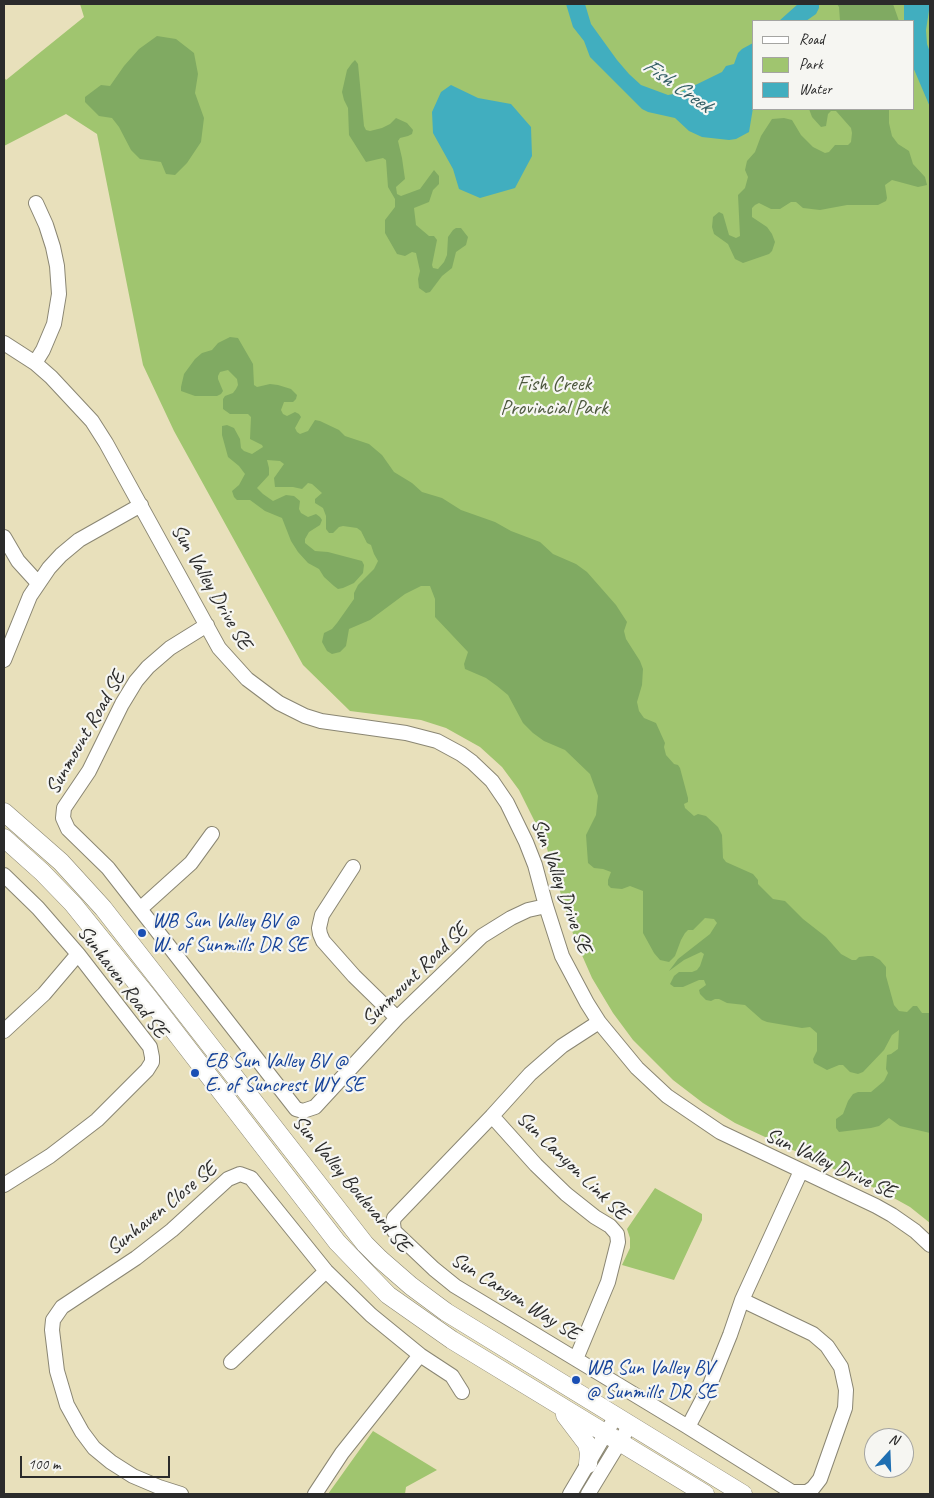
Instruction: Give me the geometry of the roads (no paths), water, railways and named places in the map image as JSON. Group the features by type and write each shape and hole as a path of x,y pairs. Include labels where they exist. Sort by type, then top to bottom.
{"main road":[{"name":"Sun Valley Boulevard SE","path":"4,812 61,862 103,908 365,1244 380,1259 410,1286 446,1312 743,1494"},
{"name":"Sun Valley Boulevard SE","path":"4,838 59,889 104,942 337,1242 388,1294 426,1323 705,1494"},
{"path":"557,1405 587,1444 589,1453 588,1464"}],"street":[{"path":"35,363 50,336 59,294 57,266 53,247 36,203"},
{"name":"Sun Valley Drive SE","path":"4,343 35,363 62,388 92,422 141,505 219,648 246,679 268,696 291,710 321,721 424,737 449,747 483,771 500,792 518,823 535,865 562,956 586,1003 599,1022 637,1068 684,1109 739,1142 892,1214 930,1245"},
{"path":"4,660 25,607 38,583 61,555 79,540 141,505"},
{"path":"4,537 18,561 38,583"},
{"name":"Sunmount Road SE","path":"207,625 178,641 136,682 122,704 89,771 66,805 63,813 64,822 68,829 108,868 293,1106 300,1111 308,1111 315,1107 397,1018 482,936 528,910 546,906"},
{"path":"140,908 191,863 212,834"},
{"path":"354,867 322,915 319,928 320,934 323,941 354,976 397,1018"},
{"name":"Sunhaven Road SE","path":"4,875 38,908 78,954 150,1047 152,1062 147,1070 97,1120 50,1156 4,1185"},
{"path":"4,1030 44,994 78,954"},
{"name":"Sun Canyon Way SE","path":"599,1022 562,1046 530,1074 396,1215 393,1223 394,1231 455,1286 792,1492 807,1492 820,1479 845,1408 846,1390 841,1367 827,1346 813,1334 742,1300"},
{"name":"Sun Canyon Link SE","path":"492,1116 536,1165 566,1194 595,1217 610,1226 617,1234 618,1242 608,1282 576,1359"},
{"path":"688,1427 719,1364 742,1300 801,1172"},
{"name":"Sunhaven Close SE","path":"182,1494 133,1476 94,1448 82,1432 67,1405 57,1371 52,1330 54,1315 62,1307 131,1262 172,1230 228,1179 235,1175 244,1175 251,1178 326,1271 371,1315 420,1355 452,1376 462,1392"},
{"path":"231,1362 326,1271"},
{"path":"315,1494 342,1453 420,1355"},
{"path":"588,1494 612,1438 623,1421"},
{"path":"570,1494 588,1464 612,1438"}],"water":[{"path":"566,4 585,4 591,24 629,74 641,85 668,95 679,93 722,72 726,66 734,64 738,53 742,49 752,44 753,110 749,132 736,139 729,140 702,137 689,131 675,118 642,109 590,57 584,41 573,27"},
{"path":"798,4 819,4 816,14 807,20 780,20"},
{"path":"904,4 930,4 926,30 927,44 930,52 930,107 914,69 914,20 904,20"},
{"path":"451,85 478,98 511,104 531,127 532,156 515,188 480,198 459,189 453,169 433,133 432,112 441,92"}],"place":[{"name":"WB Sun Valley BV @ W. of Sunmills DR SE","path":"142,933"},
{"name":"EB Sun Valley BV @ E. of Suncrest WY SE","path":"195,1073"},
{"name":"WB Sun Valley BV @ Sunmills DR SE","path":"576,1380"}],"water label":[{"name":"Fish Creek","path":"677,86"}],"park label":[{"name":"Fish Creek Provincial Park","path":"554,396"}]}
